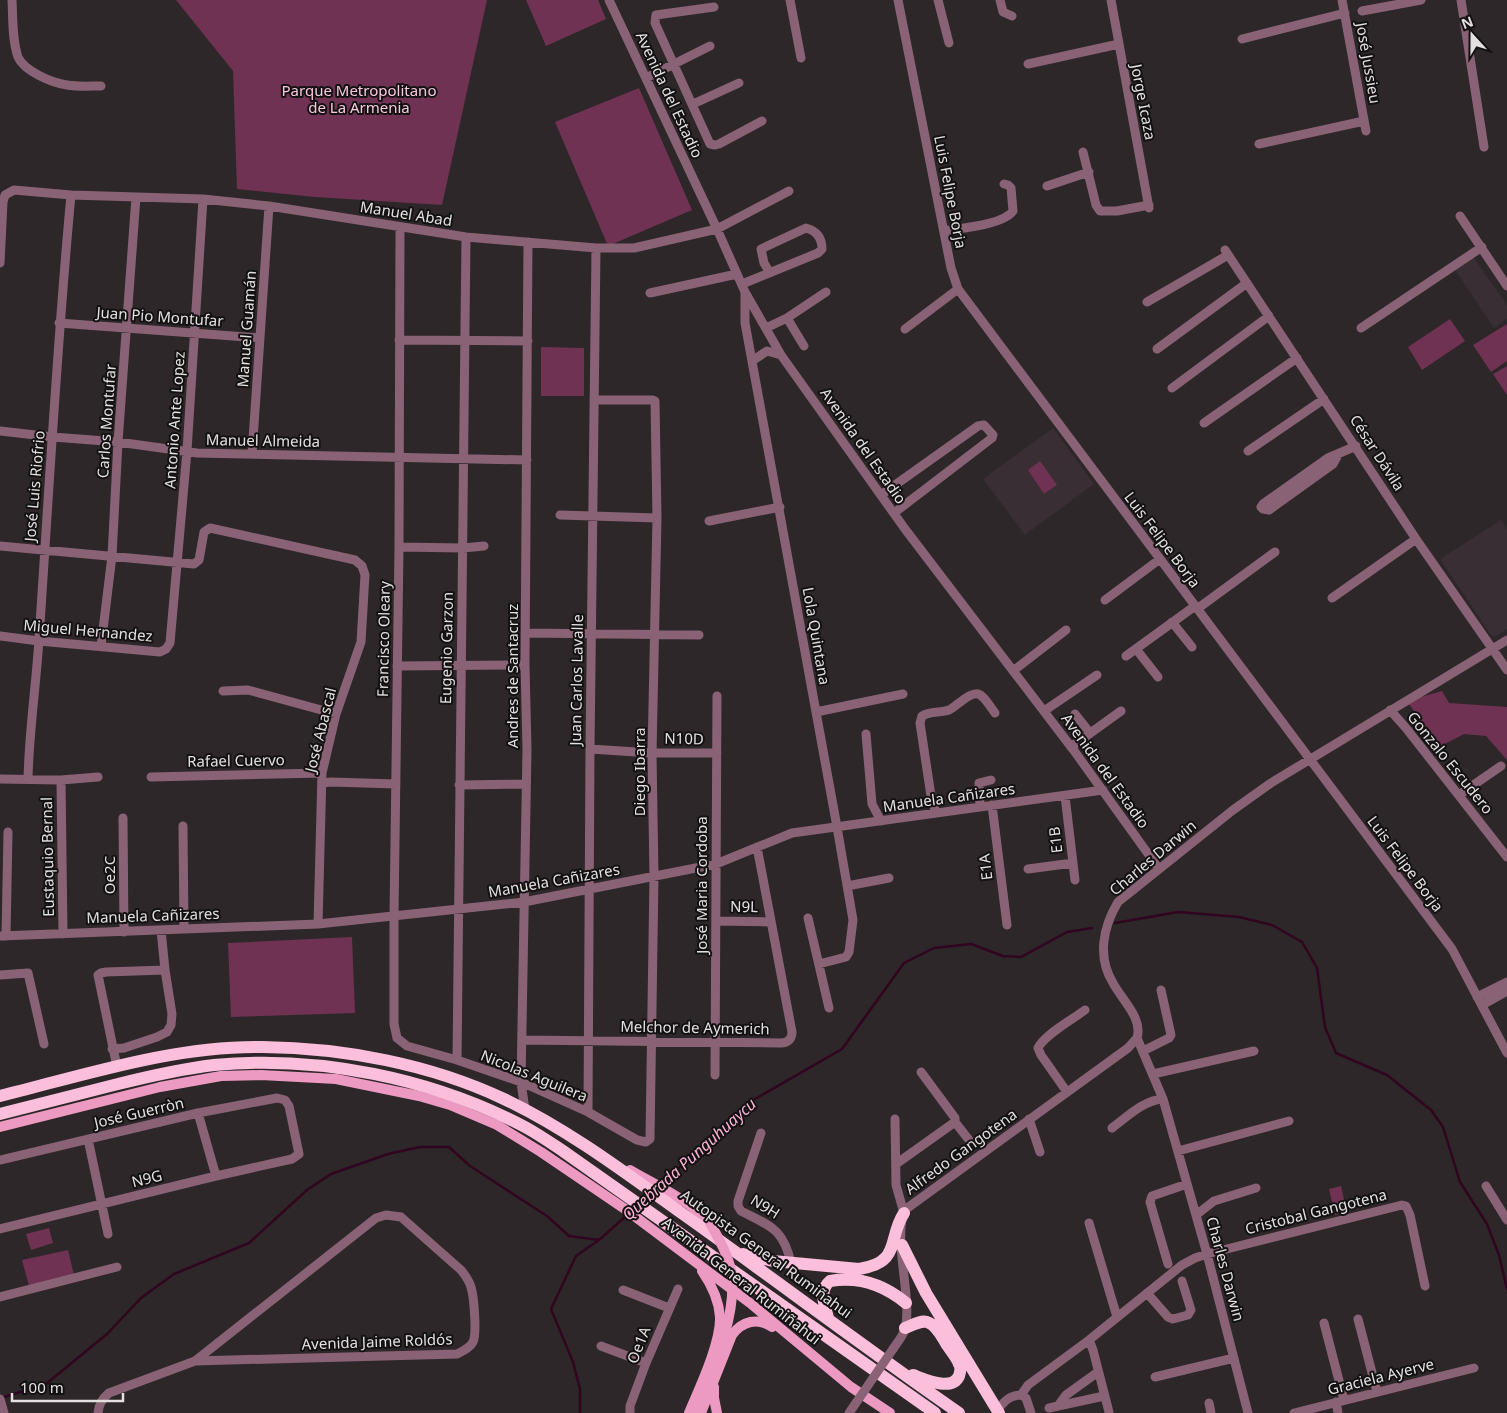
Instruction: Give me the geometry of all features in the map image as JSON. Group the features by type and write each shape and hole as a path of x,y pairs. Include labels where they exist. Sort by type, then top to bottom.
{"highway":[{"name":"Autopista General Rumiñahui","path":"0,1096 136,1062 196,1051 262,1046 334,1052 431,1072 503,1098 559,1128 737,1252 959,1413"},
{"name":"Autopista General Rumiñahui","path":"0,1114 152,1076 212,1065 310,1065 400,1080 453,1096 494,1112 526,1128 634,1208 935,1413"},
{"path":"737,1252 773,1261 859,1269 879,1263 891,1250 899,1220 904,1213"},
{"path":"902,1245 926,1293 998,1412"},
{"path":"828,1318 823,1295 825,1285 830,1281 852,1280 874,1284 891,1291 906,1303"},
{"path":"892,1366 933,1383 950,1383 957,1379 960,1374 960,1365 937,1328 929,1322 923,1321 905,1328"}],"main road":[{"name":"Avenida General Rumiñahui","path":"0,1127 192,1080 221,1076 261,1075 336,1079 419,1096 450,1105 497,1125 634,1208 643,1222 750,1303 851,1388 890,1413"},
{"path":"585,1145 673,1193 694,1207 710,1223 722,1245 732,1275 732,1302 723,1338 695,1413"},
{"path":"643,1222 702,1271 711,1287 719,1312 719,1327 715,1344 705,1376 689,1413"},
{"path":"701,1413 732,1335 737,1328 749,1322 766,1323 802,1348"},
{"path":"716,1379 714,1398 717,1413"}],"street":[{"path":"12,0 16,48 24,66 46,78 66,85 102,86"},
{"name":"Avenida del Estadio","path":"610,0 717,228 743,288 781,355 894,513 1072,747 1159,869"},
{"path":"790,0 801,58"},
{"name":"Luis Felipe Borja","path":"898,0 951,268 958,289 1452,950 1507,1053"},
{"path":"938,0 949,43"},
{"path":"1000,0 1003,12 1012,16"},
{"name":"Jorge Icaza","path":"1089,172 1096,205 1100,212 1149,207 1110,0"},
{"name":"José Jussieu","path":"1342,0 1366,131"},
{"path":"1362,11 1421,0"},
{"path":"1461,0 1484,146"},
{"path":"714,7 656,15 655,23 710,144 715,145 762,121"},
{"path":"1242,39 1345,13"},
{"path":"1028,64 1119,44"},
{"path":"646,78 710,46"},
{"path":"693,104 739,83"},
{"path":"1259,144 1364,121"},
{"path":"1047,186 1089,172 1083,152"},
{"path":"944,231 996,221 1010,216 1014,211 1011,188 1004,184"},
{"name":"Manuel Abad","path":"0,263 3,202 5,195 14,190 71,195 203,199 269,206 466,237 596,248 634,248 717,228 789,191"},
{"name":"José Luis Riofrio","path":"28,779 53,437 59,324 71,195"},
{"name":"Carlos Montufar","path":"101,646 112,556 118,442 128,328 136,197"},
{"name":"Antonio Ante Lopez","path":"170,644 188,451 203,199"},
{"name":"Manuel Guamán","path":"252,454 269,206"},
{"path":"1460,216 1507,286"},
{"name":"Francisco Oleary","path":"400,227 400,457 394,1027 397,1038 407,1046"},
{"path":"743,288 770,273 818,253 822,249 822,244 817,234 813,230 806,228 761,249 764,263 770,273"},
{"name":"Eugenio Garzon","path":"458,1060 460,667 466,237"},
{"name":"Andres de Santacruz","path":"525,1110 521,1082 526,784 528,242"},
{"path":"1361,328 1482,247"},
{"name":"Juan Carlos Lavalle","path":"588,1112 596,248"},
{"name":"César Dávila","path":"1147,302 1226,252 1416,539 1507,670"},
{"path":"650,293 737,274"},
{"path":"1157,349 1247,283"},
{"name":"Lola Quintana","path":"743,288 744,316 838,827 853,920 849,952 846,957 819,964"},
{"path":"905,329 958,289"},
{"path":"766,328 787,318 826,292"},
{"path":"1172,388 1269,316"},
{"path":"787,318 804,346"},
{"name":"Juan Pio Montufar","path":"59,324 260,338"},
{"path":"399,340 528,341"},
{"path":"752,361 767,351 781,355"},
{"path":"1204,424 1297,358"},
{"path":"1248,451 1324,399"},
{"name":"Diego Ibarra","path":"594,400 654,400 656,518 652,753 654,876 650,1139 646,1142"},
{"path":"881,495 978,426 984,425 991,431 992,438 894,513"},
{"name":"Manuel Almeida","path":"0,431 118,442 197,453 527,460"},
{"path":"1340,453 1327,469 1269,510 1263,510 1261,507 1263,504 1328,458 1356,446"},
{"path":"709,521 780,507"},
{"path":"560,515 656,518"},
{"name":"José Abascal","path":"178,562 194,564 199,560 204,532 210,528 355,560 362,566 365,575 361,642 336,714 322,778 318,924"},
{"path":"1332,598 1416,539"},
{"path":"0,546 178,562"},
{"path":"399,547 463,548 484,546"},
{"path":"1126,656 1172,622 1275,552"},
{"path":"1105,600 1160,560"},
{"path":"1172,622 1192,647"},
{"path":"1013,671 1066,630"},
{"path":"526,633 699,635"},
{"name":"Miguel Hernandez","path":"0,636 160,652 170,644"},
{"name":"Charles Darwin","path":"1248,1413 1207,1254 1163,1099 1154,1074 1137,1038 1139,1033 1138,1024 1112,982 1107,970 1103,950 1110,914 1118,902 1233,810 1270,783 1507,640"},
{"path":"1136,649 1158,676"},
{"path":"397,666 525,665"},
{"path":"1044,711 1097,674"},
{"path":"223,691 248,690 336,714"},
{"path":"936,813 931,796 920,723 922,716 950,709 973,693 982,696 995,712"},
{"path":"816,712 903,694"},
{"name":"José Maria Cordoba","path":"715,1075 718,696"},
{"name":"Gonzalo Escudero","path":"1390,710 1507,857"},
{"path":"1072,747 1121,711"},
{"path":"1076,714 1090,734"},
{"path":"866,734 872,804 881,821"},
{"name":"N10D","path":"590,749 652,753 717,754"},
{"path":"1459,795 1501,766"},
{"path":"0,780 61,780 98,777"},
{"name":"Rafael Cuervo","path":"151,777 322,778 331,782 396,784"},
{"name":"Eustaquio Bernal","path":"61,780 63,934"},
{"path":"980,807 979,783 992,780"},
{"path":"460,785 526,784"},
{"name":"Manuela Cañizares","path":"3,936 318,924 524,902 716,864 792,833 1102,790"},
{"name":"E1B","path":"1065,796 1075,880"},
{"name":"E1A","path":"992,805 1007,925"},
{"name":"Oe2C","path":"123,818 124,932"},
{"path":"183,826 184,929"},
{"path":"3,936 8,832"},
{"name":"Melchor de Aymerich","path":"522,1040 785,1043 791,1038 791,1025 757,847"},
{"path":"1028,869 1073,863"},
{"path":"847,886 889,878"},
{"path":"808,918 829,1008"},
{"name":"N9L","path":"716,921 771,922"},
{"path":"112,1049 124,1048 163,1034 171,1025 172,1014 161,930"},
{"path":"117,1067 98,977 99,974 106,972 165,970"},
{"path":"0,975 28,973 44,1044"},
{"path":"1480,1001 1507,982"},
{"path":"1143,1051 1169,1038 1171,1035 1161,990"},
{"path":"1480,1001 1507,991"},
{"path":"1067,1092 1038,1048 1039,1044 1085,1010"},
{"name":"Alfredo Gangotena","path":"850,1413 905,1328 906,1303 901,1229 904,1213 917,1200 1128,1048 1137,1038"},
{"path":"132,1045 130,1052 132,1059 136,1062"},
{"name":"Nicolas Aguilera","path":"407,1046 458,1060 521,1082 588,1112 637,1140 646,1142"},
{"path":"1154,1074 1254,1050"},
{"path":"921,1072 969,1140"},
{"name":"José Guerròn","path":"0,1160 198,1113 276,1098 286,1100 289,1106 299,1154"},
{"path":"1112,1128 1145,1104 1163,1099"},
{"path":"198,1113 216,1176"},
{"path":"895,1119 897,1191 904,1213"},
{"path":"1028,1120 1040,1152"},
{"path":"1178,1151 1289,1121"},
{"path":"896,1164 955,1122"},
{"name":"N9H","path":"761,1133 738,1201 738,1206 741,1211 779,1233 788,1250 791,1263"},
{"path":"88,1139 108,1234"},
{"name":"N9G","path":"0,1229 216,1176 292,1160 299,1154"},
{"path":"1168,1264 1150,1202 1152,1196 1187,1184"},
{"path":"1486,1186 1507,1220"},
{"path":"1196,1215 1214,1201 1256,1188"},
{"name":"Cristobal Gangotena","path":"998,1412 1004,1402 1011,1397 1021,1395 1028,1385 1089,1340 1182,1266 1194,1258 1207,1254 1402,1205 1406,1206 1410,1215 1425,1286"},
{"name":"Avenida Jaime Roldós","path":"98,1413 99,1405 109,1393 196,1361 376,1218 386,1215 401,1217 461,1270 472,1288 475,1336 472,1344 458,1354 196,1361"},
{"path":"1089,1223 1117,1317"},
{"path":"0,1297 117,1267"},
{"path":"1147,1293 1168,1317 1173,1320 1188,1315 1190,1310 1182,1281"},
{"name":"Oe1A","path":"630,1413 630,1406 646,1362 678,1289"},
{"path":"623,1290 669,1308"},
{"path":"1358,1319 1377,1392"},
{"path":"1324,1323 1340,1401 1338,1413"},
{"path":"1089,1340 1109,1412"},
{"path":"601,1346 646,1362"},
{"path":"1155,1377 1234,1358"},
{"name":"Graciela Ayerve","path":"1294,1413 1474,1368"},
{"path":"1058,1406 1066,1395 1098,1372"},
{"path":"1021,1395 1026,1398 1031,1413"},
{"path":"1049,1408 1104,1396"},
{"path":"0,1399 4,1413"},
{"path":"1209,1403 1212,1413"}],"shaded area":[{"path":"1472,255 1507,305 1507,319 1494,328 1454,268"},
{"path":"1053,428 1094,484 1025,535 983,479"},
{"path":"1501,520 1507,529 1507,629 1496,636 1491,635 1440,559"}],"green space":[{"name":"Parque Metropolitano de La Armenia","path":"176,0 487,0 442,205 315,197 237,189 233,71"},
{"path":"526,0 598,0 606,19 546,46"},
{"path":"639,88 692,210 608,246 555,122"},
{"path":"1450,319 1465,341 1422,370 1408,347"},
{"path":"1507,324 1507,361 1491,372 1473,345"},
{"path":"541,347 584,348 584,396 541,396"},
{"path":"1507,366 1507,395 1493,374"},
{"path":"1040,461 1057,485 1044,494 1028,470"},
{"path":"1442,691 1449,703 1507,707 1507,760 1486,736 1464,734 1439,747 1407,701"},
{"path":"352,937 355,1013 231,1017 228,943"},
{"path":"1341,1186 1347,1212 1335,1215 1329,1189"},
{"path":"49,1228 53,1243 31,1250 26,1234"},
{"path":"68,1250 74,1275 29,1286 22,1260"}],"waterway":[{"name":"Quebrada Punguhuaycu","path":"1115,923 1178,912 1239,917 1272,925 1302,942 1317,968 1325,1027 1336,1053 1387,1075 1431,1110 1443,1127 1460,1182 1487,1224 1499,1255 1507,1289"},
{"name":"Quebrada Punguhuaycu","path":"661,1184 755,1099 842,1049 904,963 934,948 971,944 1003,956 1021,957 1067,932 1092,928"},
{"path":"1,1398 46,1384 107,1334 141,1298 174,1274 249,1243 307,1190 331,1174 388,1154 420,1147 449,1147 470,1166 547,1216 569,1236 599,1240"},
{"name":"Quebrada Punguhuaycu","path":"580,1413 580,1389 573,1362 551,1309 576,1256 599,1240 627,1215"}]}
